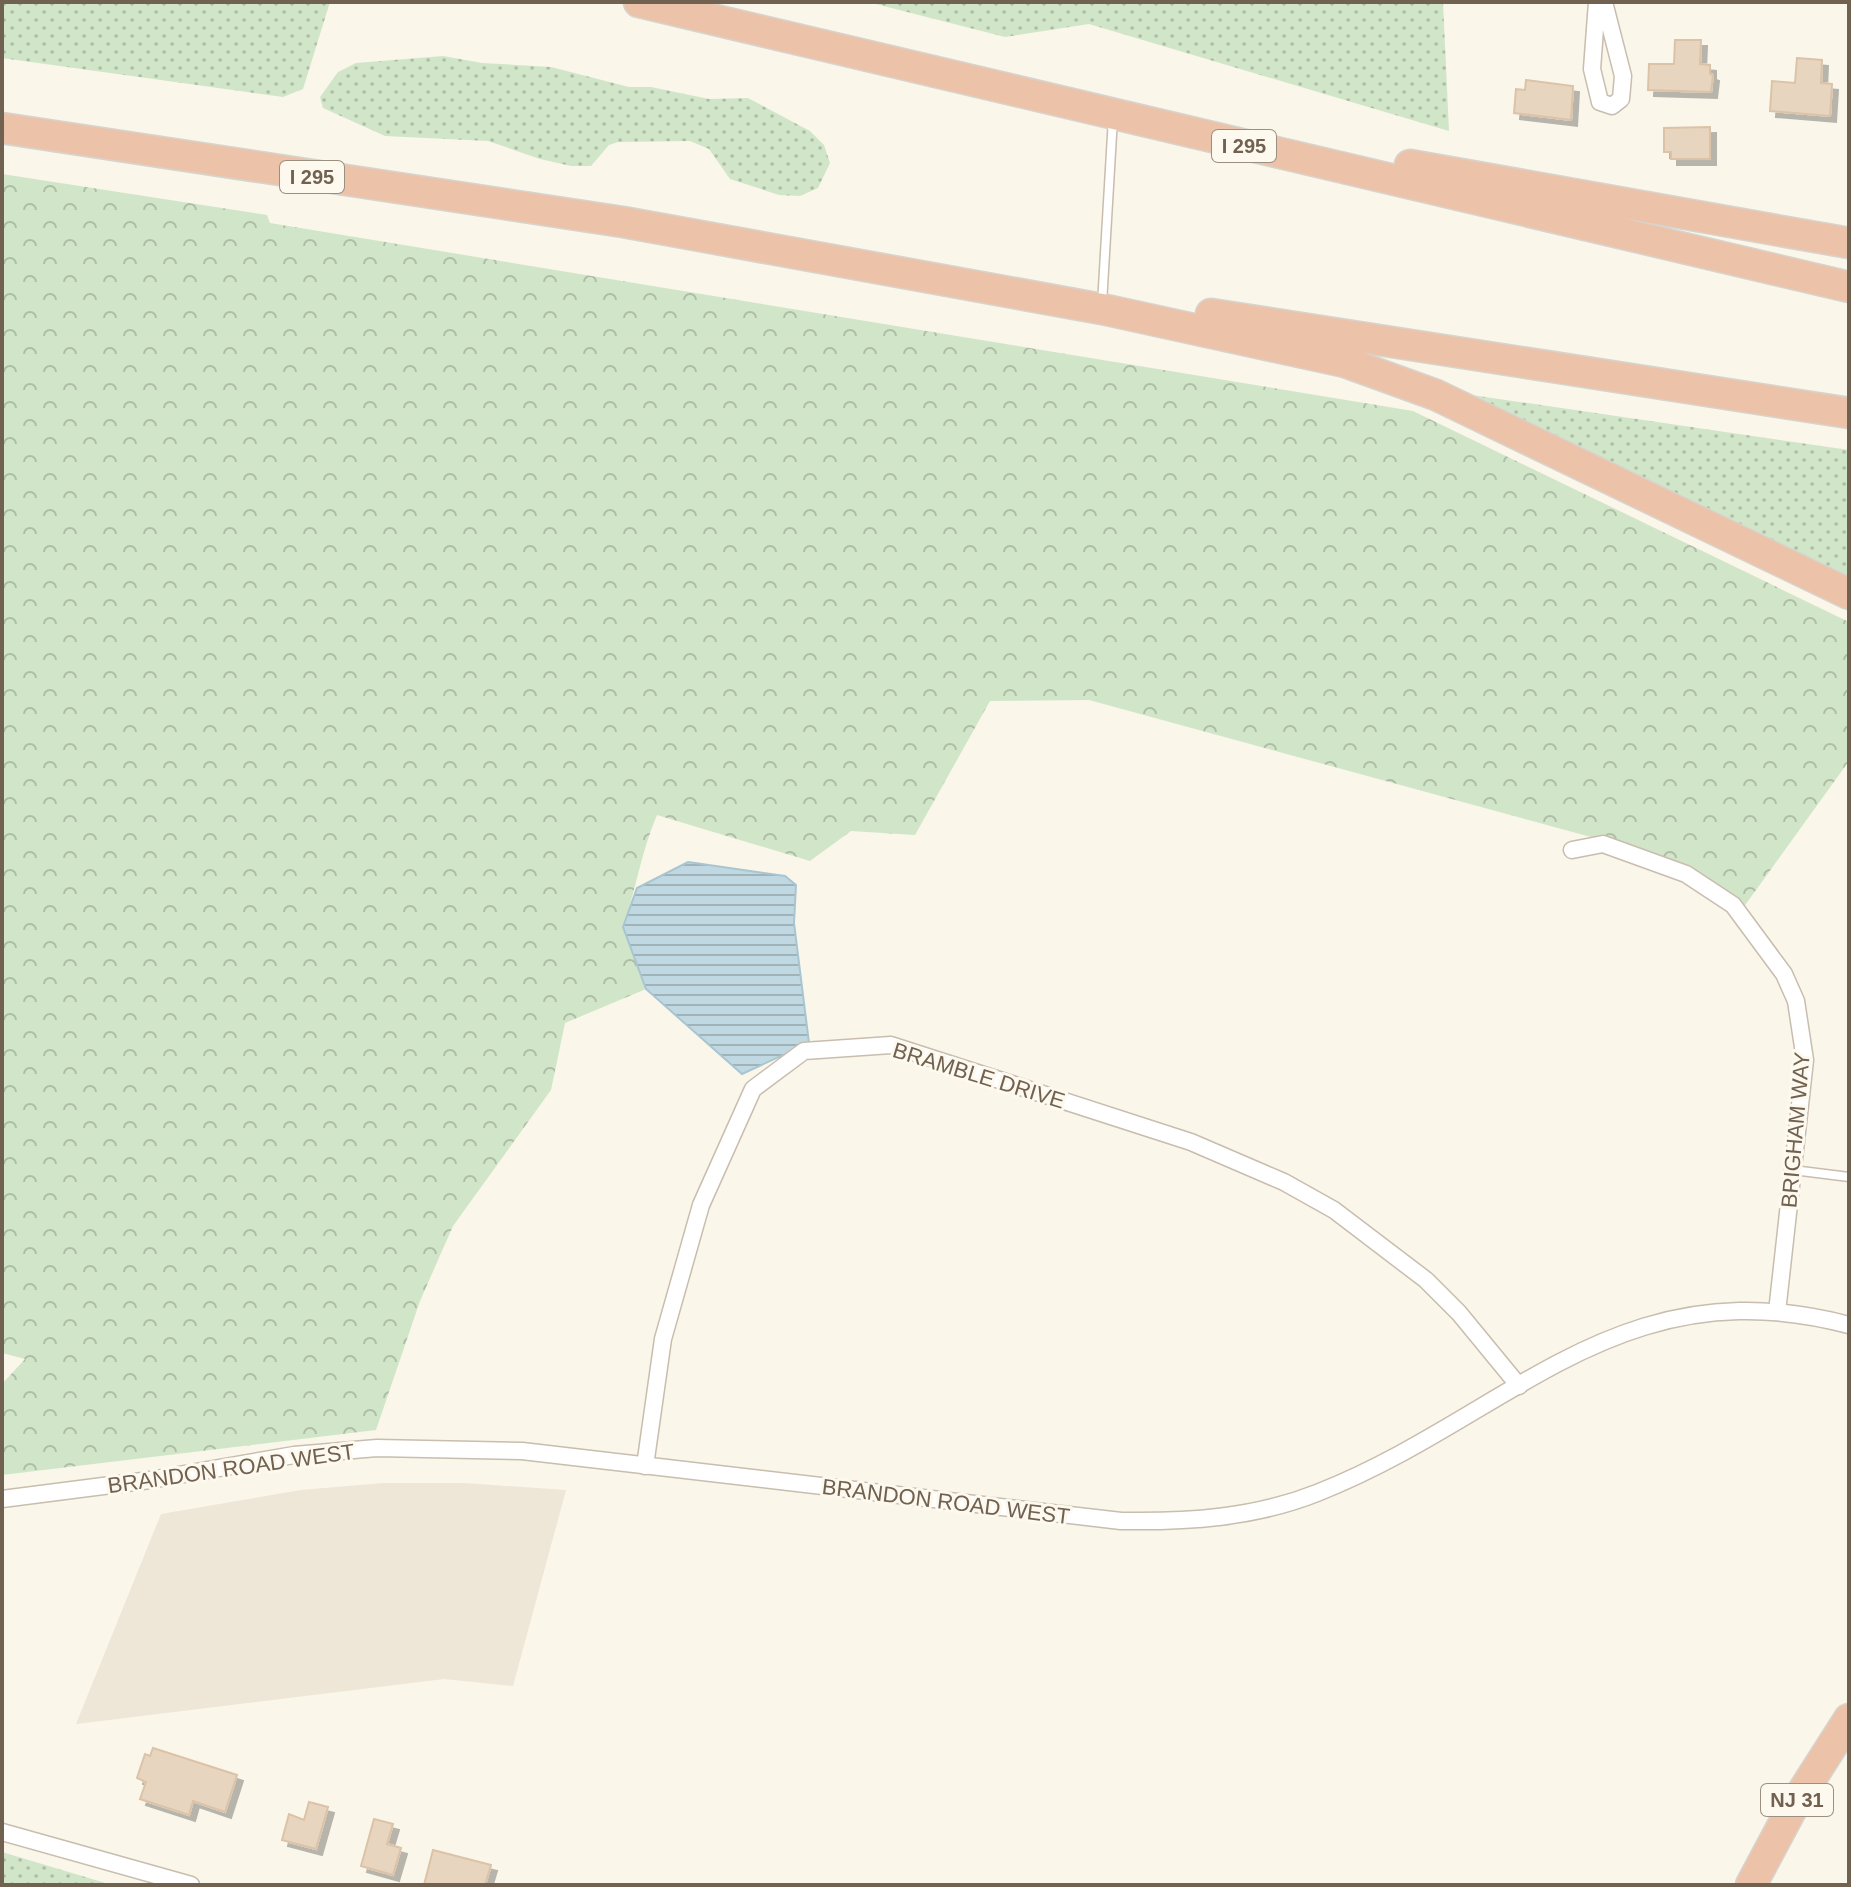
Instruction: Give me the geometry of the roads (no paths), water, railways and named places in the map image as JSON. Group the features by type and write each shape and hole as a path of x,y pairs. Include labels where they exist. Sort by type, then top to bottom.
{"highway":[{"name":"I 295","path":"639,2 1849,287"},
{"path":"916,69 1558,193 1849,243"},
{"name":"I 295","path":"2,128 623,222 1102,309 1163,306 1849,413"},
{"path":"1102,309 1345,362 1397,378 1849,594"},
{"name":"NJ 31","path":"1751,1885 1791,1810 1849,1719"}],"street":[{"path":"1597,2 1592,79 1600,102 1612,106 1621,99 1624,83 1604,2"},
{"name":"BRIGHAM WAY","path":"1572,850 1603,844 1686,874 1724,897 1769,951 1796,1001 1803,1030 1805,1060 1777,1312"},
{"name":"BRAMBLE DRIVE","path":"645,1466 663,1339 701,1205 753,1089 804,1051 891,1045 1191,1142 1284,1182 1334,1210 1426,1280 1459,1313 1519,1386"},
{"name":"BRANDON ROAD WEST","path":"2,1499 150,1480 294,1455 377,1448 522,1451 1121,1521 1184,1522 1270,1508 1315,1494 1359,1475 1588,1347 1646,1325 1691,1315 1777,1312 1849,1325"},
{"path":"2,1832 191,1885"}],"lane":[{"path":"1102,309 1113,115"},
{"path":"1793,1170 1849,1177"}],"water":[{"path":"688,862 785,876 796,885 794,923 809,1043 742,1074 646,989 623,927 637,888"}]}
